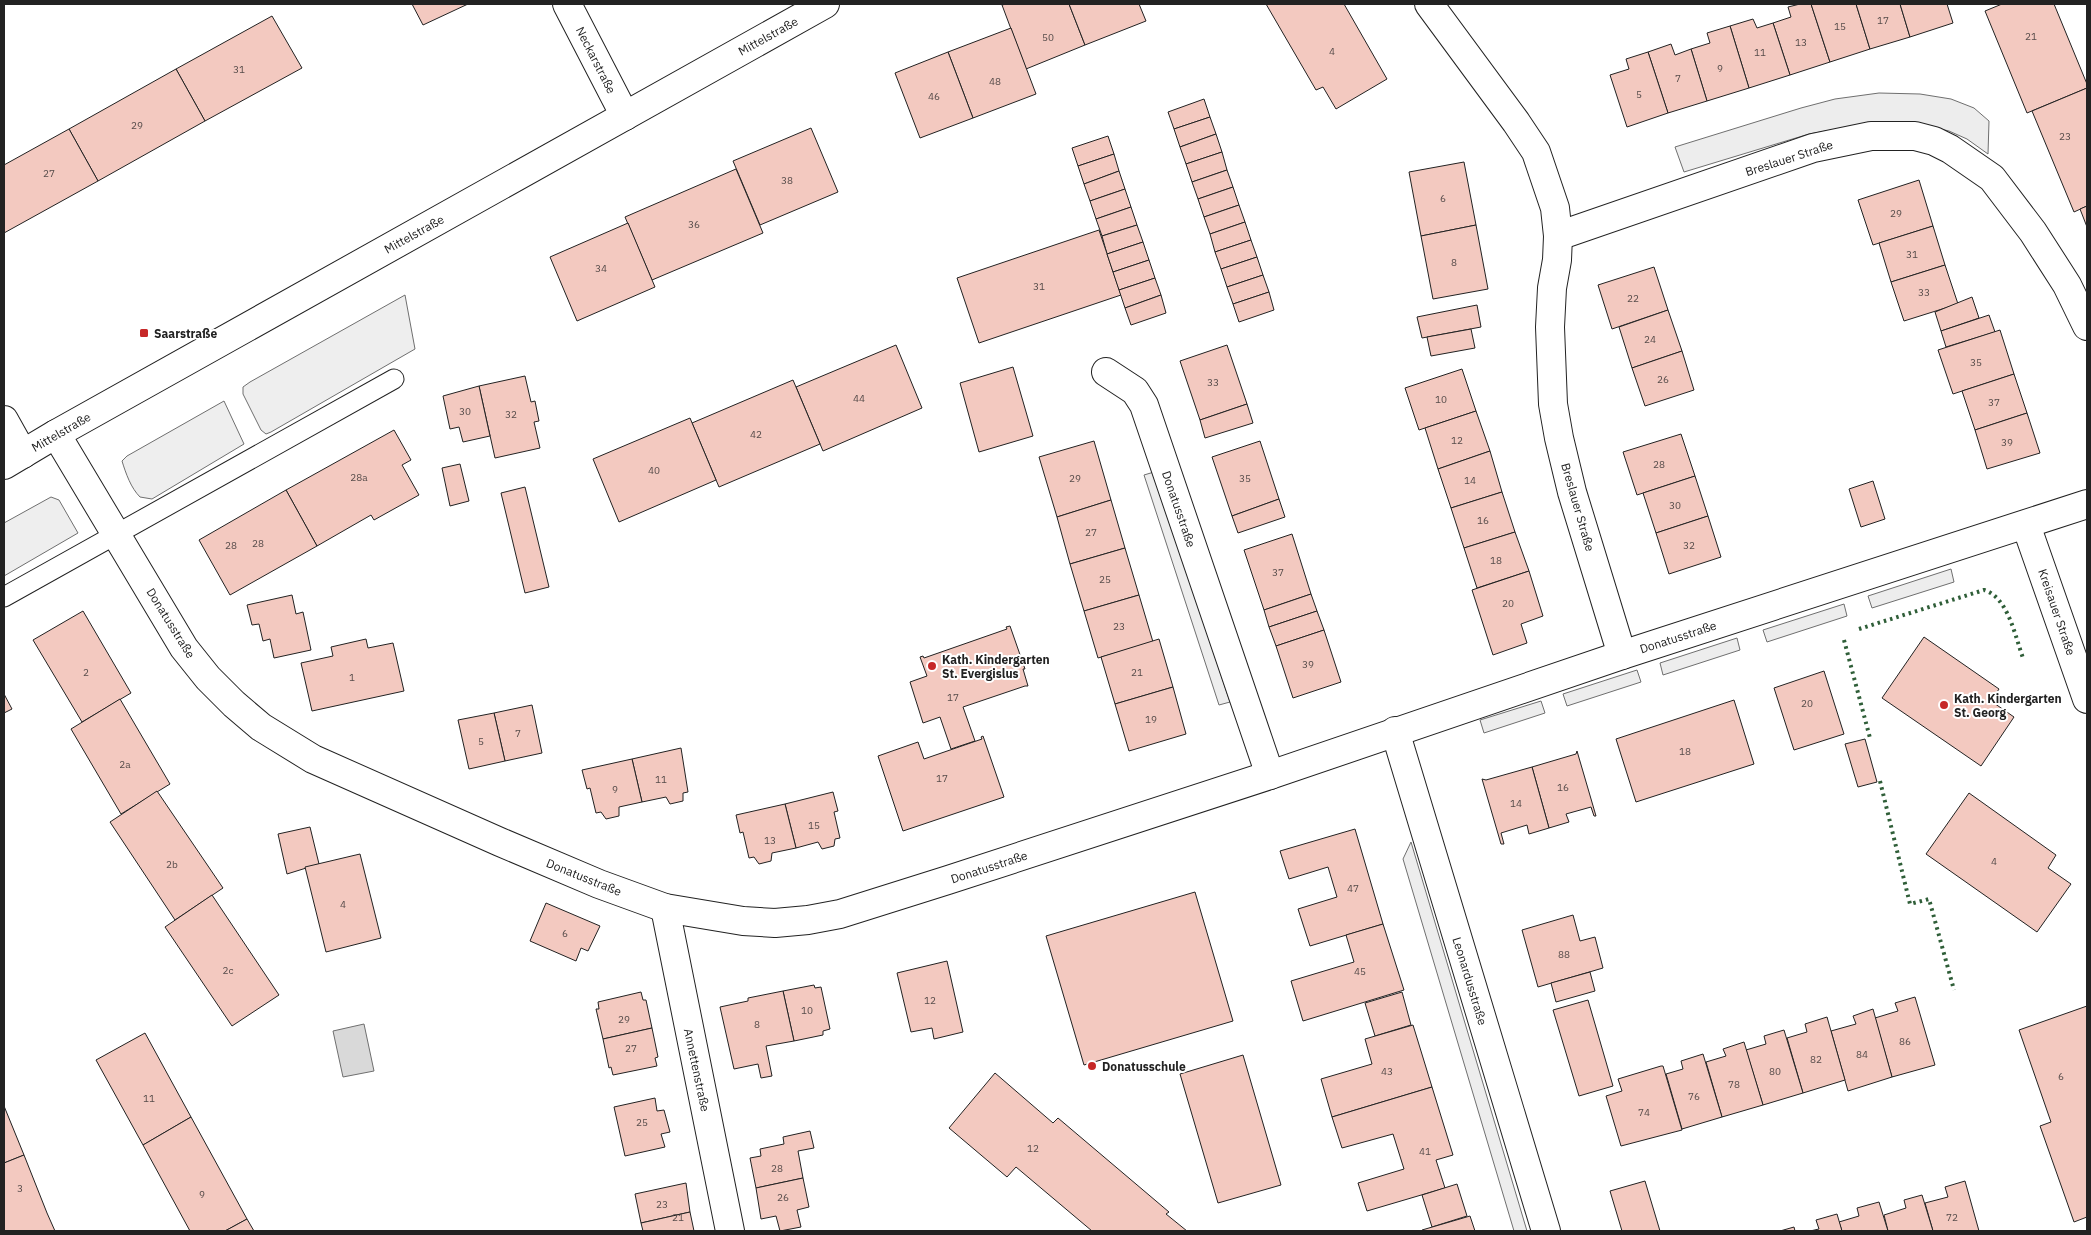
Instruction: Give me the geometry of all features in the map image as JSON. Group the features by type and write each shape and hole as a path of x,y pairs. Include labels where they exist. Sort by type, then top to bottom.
{"street":[{"name":"Neckarstraße","path":"567,4 625,116"},
{"name":"Mittelstraße","path":"13,460 56,434 825,4"},
{"name":"Breslauer Straße","path":"1429,4 1536,152 1555,208 1558,236 1557,260 1552,288 1550,327 1553,404 1572,492 1622,655"},
{"name":"Breslauer Straße","path":"1558,236 1813,148 1871,136 1915,136 1950,148 1992,178 2033,232 2067,285 2087,326"},
{"name":"Donatusstraße","path":"1106,372 1135,391 1144,405 1270,775"},
{"path":"4,420 13,460"},
{"name":"Donatusstraße","path":"56,434 184,648 208,678 234,704 261,726 296,749 328,766 666,915 775,923 808,920 840,914 1270,775 1622,655 2087,504"},
{"name":"Kreisauer Straße","path":"2026,525 2087,699"},
{"name":"Leonardusstraße","path":"1395,731 1546,1231"},
{"name":"Annettenstraße","path":"666,915 730,1231"}],"lane":[{"path":"4,598 394,379"}],"shaded area":[{"path":"1879,93 1920,94 1951,99 1974,108 1989,121 1988,154 1967,139 1949,131 1915,123 1876,122 1809,134 1684,172 1675,147 1835,99"},
{"path":"405,295 415,349 271,432 266,434 261,430 243,394 243,387"},
{"path":"224,401 244,444 152,499 140,497 131,485 122,461 127,456"},
{"path":"1154,472 1230,702 1219,705 1144,475"},
{"path":"51,497 59,500 78,533 4,576 4,523"},
{"path":"1951,569 1954,582 1872,608 1868,596"},
{"path":"1844,604 1847,616 1767,642 1763,630"},
{"path":"1737,638 1740,650 1663,675 1660,663"},
{"path":"1637,670 1641,682 1567,706 1563,694"},
{"path":"1541,701 1545,713 1484,733 1480,720"},
{"path":"1411,842 1527,1231 1514,1231 1403,859"},
{"path":"364,1024 374,1071 343,1077 333,1031"}],"building":[{"path":"412,4 468,4 423,25"},
{"path":"1069,4 1085,45 1026,69 1002,5"},
{"path":"1069,4 1139,4 1146,21 1085,45"},
{"path":"1266,4 1344,4 1387,79 1336,109 1323,87 1316,90"},
{"path":"1811,4 1830,62 1790,75 1773,23 1791,17 1788,7"},
{"path":"1811,4 1856,4 1870,49 1830,62"},
{"path":"1856,4 1900,4 1910,37 1870,49"},
{"path":"1900,4 1947,4 1953,23 1910,37"},
{"path":"2002,4 2054,4 2087,88 2027,113 1985,11"},
{"path":"272,16 302,68 205,121 176,69"},
{"path":"1753,19 1757,28 1773,23 1790,75 1749,88 1730,26"},
{"path":"1730,26 1749,88 1707,101 1691,49 1710,43 1707,33"},
{"path":"1011,28 1036,94 973,118 948,52"},
{"path":"1671,44 1675,55 1691,49 1707,101 1668,113 1648,52"},
{"path":"948,52 973,118 920,138 895,73"},
{"path":"1648,52 1668,113 1627,127 1610,75 1629,69 1626,59"},
{"path":"176,69 205,121 98,181 69,129"},
{"path":"2087,88 2087,206 2074,212 2032,111"},
{"path":"1204,99 1210,117 1174,129 1168,112"},
{"path":"1210,117 1216,134 1180,147 1174,129"},
{"path":"811,128 838,192 760,225 733,161"},
{"path":"69,129 98,181 4,233 4,165"},
{"path":"1216,134 1222,152 1186,164 1180,147"},
{"path":"1108,136 1114,154 1078,166 1072,148"},
{"path":"1222,152 1227,170 1192,182 1186,164"},
{"path":"1114,154 1119,171 1084,184 1078,166"},
{"path":"1464,162 1476,225 1421,236 1409,172"},
{"path":"736,169 763,233 652,280 625,217"},
{"path":"1227,170 1233,187 1198,199 1192,182"},
{"path":"1119,171 1125,189 1090,201 1084,184"},
{"path":"1919,180 1933,226 1873,245 1858,200"},
{"path":"1233,187 1239,205 1204,217 1198,199"},
{"path":"1125,189 1131,207 1096,219 1090,201"},
{"path":"1239,205 1245,222 1210,234 1204,217"},
{"path":"2087,206 2087,227 2080,209"},
{"path":"1131,207 1137,225 1102,236 1096,219"},
{"path":"1245,222 1251,240 1215,252 1210,234"},
{"path":"628,223 655,287 577,321 550,257"},
{"path":"1137,225 1143,242 1107,254 1102,236"},
{"path":"1476,225 1488,289 1433,299 1421,236"},
{"path":"1933,226 1945,265 1891,282 1879,243"},
{"path":"1099,230 1121,295 979,343 957,278"},
{"path":"1251,240 1257,257 1221,269 1215,252"},
{"path":"1143,242 1149,260 1113,272 1107,254"},
{"path":"1257,257 1263,275 1227,287 1221,269"},
{"path":"1149,260 1155,278 1119,290 1113,272"},
{"path":"1945,265 1958,304 1904,321 1891,282"},
{"path":"1654,267 1668,310 1612,329 1598,285"},
{"path":"1263,275 1269,292 1233,304 1227,287"},
{"path":"1155,278 1161,295 1125,308 1119,290"},
{"path":"1269,292 1274,310 1239,322 1233,304"},
{"path":"1161,295 1166,313 1131,325 1125,308"},
{"path":"1972,297 1979,318 1941,331 1935,312"},
{"path":"1477,305 1481,327 1422,338 1417,317"},
{"path":"1668,310 1682,351 1632,368 1619,327"},
{"path":"1989,315 1995,332 1946,347 1941,331"},
{"path":"1471,329 1475,348 1431,356 1427,337"},
{"path":"2000,330 2014,374 1953,394 1938,350"},
{"path":"896,345 922,408 823,451 796,387"},
{"path":"1227,345 1247,404 1200,420 1180,361"},
{"path":"1682,351 1694,390 1645,406 1632,368"},
{"path":"1013,367 1033,436 979,452 960,383"},
{"path":"1462,369 1476,411 1419,430 1405,388"},
{"path":"2014,374 2027,413 1975,430 1962,391"},
{"path":"525,376 531,402 535,401 539,421 534,422 540,448 495,458 479,386"},
{"path":"793,380 820,444 719,487 692,423"},
{"path":"479,386 490,436 463,442 459,427 450,429 443,396"},
{"path":"1247,404 1253,423 1205,438 1200,420"},
{"path":"1476,411 1490,451 1438,469 1425,428"},
{"path":"2027,413 2040,453 1987,469 1975,430"},
{"path":"690,418 716,480 619,522 593,459"},
{"path":"394,430 411,460 402,465 419,495 374,520 371,515 317,546 286,490"},
{"path":"1681,434 1695,476 1637,495 1623,452"},
{"path":"1094,441 1111,500 1057,517 1039,457"},
{"path":"1260,441 1279,499 1232,516 1212,457"},
{"path":"1490,451 1502,492 1451,508 1438,469"},
{"path":"460,464 469,501 450,506 442,468"},
{"path":"1695,476 1708,516 1656,533 1643,493"},
{"path":"1873,481 1885,519 1861,527 1849,489"},
{"path":"525,487 549,587 525,593 501,493"},
{"path":"286,490 317,546 230,595 199,540"},
{"path":"1502,492 1515,532 1464,548 1451,508"},
{"path":"1279,499 1285,517 1238,533 1232,516"},
{"path":"1111,500 1125,548 1070,564 1057,517"},
{"path":"1708,516 1721,557 1669,574 1656,533"},
{"path":"1515,532 1529,571 1477,588 1464,548"},
{"path":"1292,534 1311,594 1264,610 1244,550"},
{"path":"1125,548 1139,595 1084,611 1070,564"},
{"path":"1529,571 1543,616 1521,624 1527,643 1493,655 1472,590"},
{"path":"1311,594 1317,611 1269,627 1264,610"},
{"path":"292,595 296,614 303,612 311,650 274,658 270,639 263,641 259,624 252,625 247,605"},
{"path":"1139,595 1153,642 1098,658 1084,611"},
{"path":"83,611 131,693 82,722 33,640"},
{"path":"1317,611 1324,630 1276,646 1269,627"},
{"path":"1010,626 1025,669 1023,669 1028,686 963,707 975,741 951,749 940,717 923,723 910,682 927,676 920,657 923,656 924,658 1007,629 1006,627"},
{"path":"1324,630 1341,682 1293,698 1276,646"},
{"name":"Kath. Kindergarten St. Georg","path":"1924,637 1999,689 1991,701 2014,717 1981,766 1882,698"},
{"path":"366,639 368,648 393,643 404,691 312,711 301,663 333,656 331,647"},
{"path":"1159,639 1173,687 1115,704 1101,657"},
{"path":"1824,671 1844,734 1794,750 1774,688"},
{"path":"1173,687 1186,734 1129,751 1115,704"},
{"path":"4,694 12,709 4,713"},
{"path":"120,699 170,784 121,814 71,729"},
{"path":"1734,700 1754,764 1636,802 1616,739"},
{"path":"532,705 542,753 505,761 494,713"},
{"path":"494,713 505,761 469,769 458,720"},
{"path":"983,736 1004,797 903,831 878,756 918,742 924,759 982,739 981,737"},
{"path":"1865,739 1877,782 1858,787 1845,744"},
{"path":"681,748 688,792 683,793 683,801 670,804 666,797 642,802 632,759"},
{"path":"1577,751 1596,816 1594,816 1591,807 1566,814 1569,822 1549,828 1532,767 1576,754"},
{"path":"632,759 642,802 619,807 619,816 606,819 601,812 596,813 590,788 587,789 582,770"},
{"path":"1532,767 1549,828 1529,834 1527,825 1501,833 1504,844 1501,844 1482,779 1486,780"},
{"path":"157,791 223,888 175,920 110,822"},
{"path":"833,792 838,811 834,812 840,838 835,839 834,846 822,849 818,842 796,848 785,804"},
{"path":"1969,793 2056,855 2048,868 2071,884 2037,932 1926,854"},
{"path":"785,804 796,848 772,853 771,861 759,864 754,857 749,858 743,832 740,833 736,815"},
{"path":"310,827 319,864 287,874 278,834"},
{"path":"1355,829 1383,924 1310,946 1298,909 1337,897 1328,867 1289,879 1280,851"},
{"path":"360,854 381,938 326,952 305,867"},
{"path":"1195,892 1233,1021 1084,1065 1046,936"},
{"path":"212,895 279,995 232,1026 165,927"},
{"path":"546,903 600,926 588,951 581,948 576,961 530,941"},
{"path":"1573,915 1580,941 1595,937 1603,968 1538,987 1522,930"},
{"path":"1383,924 1404,990 1303,1021 1291,981 1354,962 1346,935"},
{"path":"947,961 963,1032 934,1039 932,1028 911,1032 897,973"},
{"path":"1590,972 1595,991 1556,1002 1551,983"},
{"path":"814,985 815,988 821,987 830,1029 823,1031 823,1035 794,1041 783,991"},
{"path":"783,991 794,1041 766,1046 772,1076 761,1078 758,1064 734,1069 720,1007 748,1001 748,998"},
{"path":"641,992 643,1000 646,1000 652,1028 603,1039 596,1009 599,1009 598,1002"},
{"path":"1402,992 1411,1025 1375,1036 1365,1003"},
{"path":"1915,997 1935,1065 1892,1077 1875,1018 1898,1011 1895,1003"},
{"path":"1588,1000 1613,1086 1579,1096 1553,1010"},
{"path":"2087,1006 2087,1217 2074,1222 2040,1126 2051,1122 2019,1030"},
{"path":"1873,1009 1892,1077 1848,1091 1831,1031 1856,1024 1853,1016"},
{"path":"1827,1017 1845,1080 1803,1093 1787,1038 1807,1032 1805,1024"},
{"path":"1413,1025 1432,1087 1332,1117 1321,1079 1372,1064 1365,1039"},
{"path":"652,1028 658,1057 655,1058 657,1066 613,1075 611,1067 609,1068 603,1039"},
{"path":"1784,1030 1803,1093 1763,1105 1746,1050 1766,1044 1764,1036"},
{"path":"145,1033 191,1117 143,1145 96,1060"},
{"path":"1744,1042 1763,1105 1722,1117 1706,1062 1726,1056 1723,1049"},
{"path":"1703,1054 1722,1117 1682,1129 1666,1074 1683,1069 1681,1061"},
{"path":"1243,1055 1281,1185 1218,1203 1180,1074"},
{"path":"1663,1066 1682,1130 1621,1146 1606,1096 1622,1091 1618,1079"},
{"path":"995,1073 1053,1123 1058,1118 1169,1212 1166,1214 1187,1231 1092,1231 1016,1167 1007,1177 949,1128"},
{"path":"1432,1087 1453,1155 1436,1160 1445,1188 1367,1211 1358,1183 1404,1169 1393,1134 1342,1148 1332,1117"},
{"path":"655,1098 657,1111 664,1110 670,1132 661,1134 665,1147 625,1156 614,1107"},
{"path":"4,1106 24,1155 4,1163"},
{"path":"191,1117 247,1219 225,1231 190,1231 143,1145"},
{"path":"810,1131 814,1148 798,1151 803,1178 756,1188 750,1158 761,1156 760,1149 784,1144 783,1137"},
{"path":"24,1155 55,1231 4,1231 4,1163"},
{"path":"803,1178 809,1207 797,1210 801,1227 780,1231 776,1216 761,1219 756,1188"},
{"path":"1645,1181 1660,1231 1622,1231 1610,1191"},
{"path":"1965,1181 1979,1231 1933,1231 1925,1203 1948,1197 1945,1187"},
{"path":"686,1183 690,1212 641,1223 635,1194"},
{"path":"1457,1184 1467,1216 1432,1227 1422,1195"},
{"path":"1922,1195 1933,1231 1888,1231 1884,1215 1906,1208 1904,1200"},
{"path":"1879,1202 1888,1231 1842,1231 1839,1222 1859,1216 1857,1208"},
{"path":"690,1212 694,1231 643,1231 641,1223"},
{"path":"1837,1214 1842,1231 1810,1231 1819,1229 1816,1220"},
{"path":"1470,1216 1475,1231 1422,1230"},
{"path":"247,1219 254,1231 225,1231"},
{"path":"1794,1227 1795,1231 1780,1231"}],"hedge":[{"path":"1859,629 1984,590 1999,600 2005,609 2010,618 2023,658"},
{"path":"1844,640 1870,738"},
{"path":"1880,781 1910,904 1929,899 1954,990"}],"place":[{"name":"Saarstraße","path":"144,333"},
{"name":"Kath. Kindergarten St. Evergislus","path":"932,666"},
{"name":"Kath. Kindergarten St. Georg","path":"1944,705"},
{"name":"Donatusschule","path":"1092,1066"}]}
